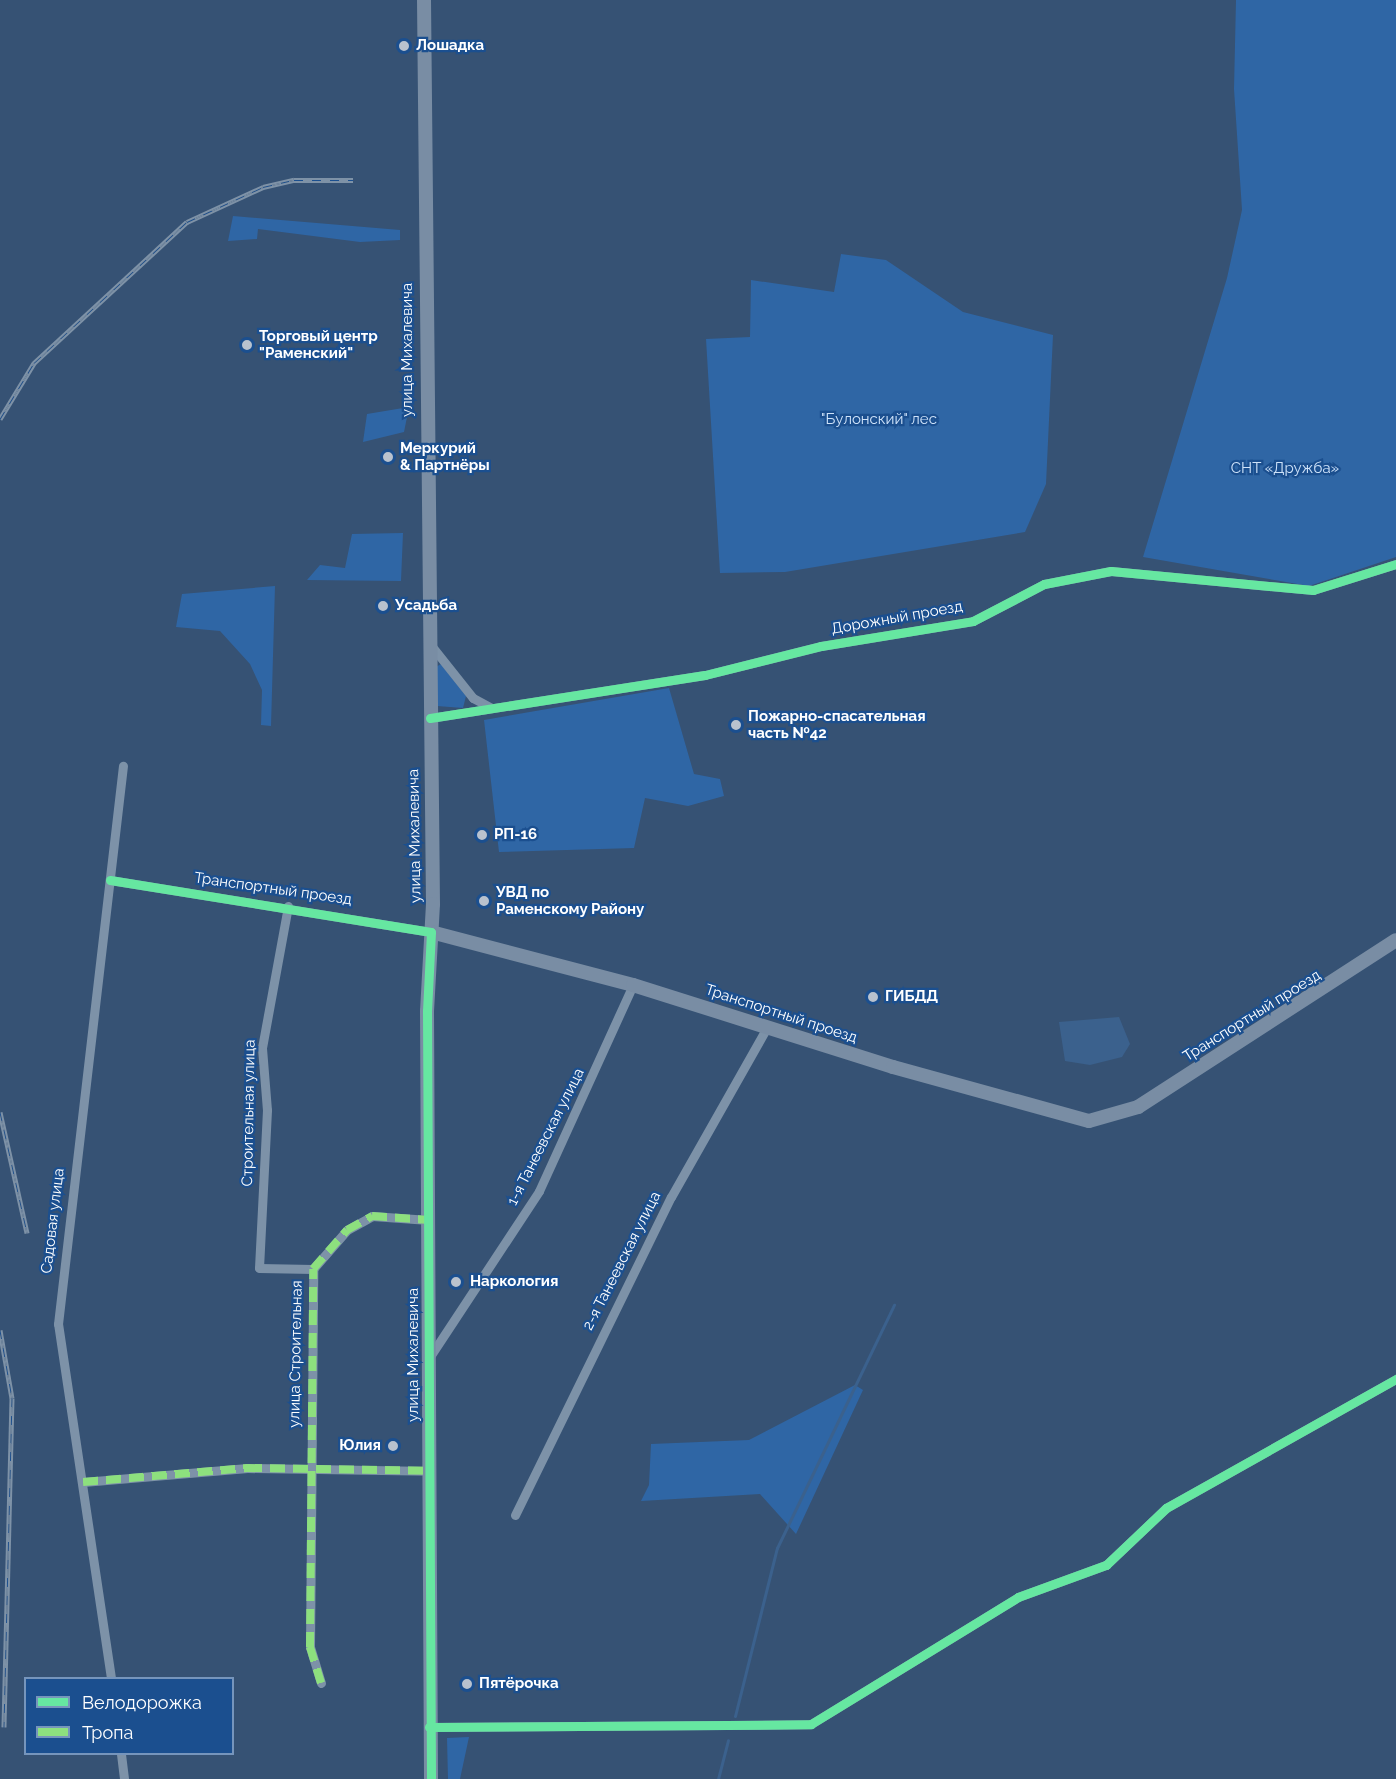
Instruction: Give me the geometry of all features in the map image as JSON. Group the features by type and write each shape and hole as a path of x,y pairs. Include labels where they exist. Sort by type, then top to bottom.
{"main road":[{"name":"улица Михалевича","path":"424,0 426,639 430,718 431,932 429,1220 431,1355 429,1727 431,1779"},
{"name":"Транспортный проезд","path":"431,932 633,985 1046,1111 1102,1120 1138,1107 1396,940"}],"street":[{"name":"Дорожный проезд","path":"430,718 504,709 973,621 1044,584 1111,571 1313,590 1396,564"},
{"path":"426,639 480,704 504,709"},
{"name":"Садовая улица","path":"111,1677 58,1324 123,766"},
{"name":"Транспортный проезд","path":"110,880 288,906 431,932"},
{"name":"Строительная улица","path":"288,906 262,1048 267,1110 259,1268 314,1269"},
{"name":"1-я Танеевская улица","path":"431,1355 539,1191 633,985"},
{"name":"2-я Танеевская улица","path":"515,1515 671,1197 766,1027"},
{"name":"улица Строительная","path":"321,1683 310,1647 309,1469 314,1269 346,1230 372,1216 429,1220"},
{"path":"429,1727 750,1727 811,1724 854,1702 1018,1597 1106,1565 1166,1509 1396,1379"},
{"path":"83,1482 175,1471 309,1469 430,1471"},
{"path":"121,1755 124,1779"}],"green space":[{"name":"СНТ «Дружба»","path":"1236,0 1396,0 1396,557 1309,586 1143,557 1227,278 1242,210 1234,89"},
{"path":"233,216 400,230 400,240 360,242 258,229 257,239 228,241"},
{"name":"\"Булонский\" лес","path":"841,254 886,260 963,312 1053,335 1046,484 1025,532 785,572 720,573 706,339 750,337 751,280 834,292"},
{"path":"409,407 404,432 363,442 367,414"},
{"path":"403,533 401,581 307,580 320,565 345,568 352,534"},
{"path":"275,586 271,726 261,725 262,690 250,664 220,631 176,627 182,594"},
{"path":"441,664 466,696 463,708 437,706 436,667"},
{"path":"669,688 694,774 720,779 724,796 688,806 645,798 634,848 499,852 484,720"},
{"path":"855,1385 863,1390 796,1534 760,1494 641,1501 649,1485 651,1444 749,1440"},
{"path":"469,1737 460,1779 448,1779 447,1738"}],"shaded area":[{"path":"1119,1017 1130,1044 1122,1057 1090,1065 1065,1061 1059,1022"}],"waterway":[{"path":"735,1716 777,1548 894,1305"},
{"path":"718,1779 728,1740"}],"railway":[{"path":"0,419 34,363 187,222 263,187 294,180 353,180"},
{"path":"0,1112 27,1233"},
{"path":"0,1330 12,1398 4,1727"}],"marked path":[{"path":"321,1683 310,1647 313,1269 347,1230 372,1216 429,1220"},
{"path":"83,1482 247,1468 430,1471"}],"cycle path":[{"path":"430,718 705,675 821,646 973,621 1044,584 1111,571 1313,590 1396,564"},
{"path":"110,880 431,932 427,1011 431,1779"},
{"path":"429,1727 811,1724 1018,1597 1106,1565 1166,1508 1396,1379"}],"place":[{"name":"Лошадка","path":"404,46"},
{"name":"Торговый центр \"Раменский\"","path":"247,345"},
{"name":"Меркурий & Партнёры","path":"388,457"},
{"name":"Усадьба","path":"383,606"},
{"name":"Пожарно-спасательная часть №42","path":"736,725"},
{"name":"РП-16","path":"482,835"},
{"name":"УВД по Раменскому Району","path":"484,901"},
{"name":"ГИБДД","path":"873,997"},
{"name":"Наркология","path":"456,1282"},
{"name":"Юлия","path":"393,1446"},
{"name":"Пятёрочка","path":"467,1684"}]}
